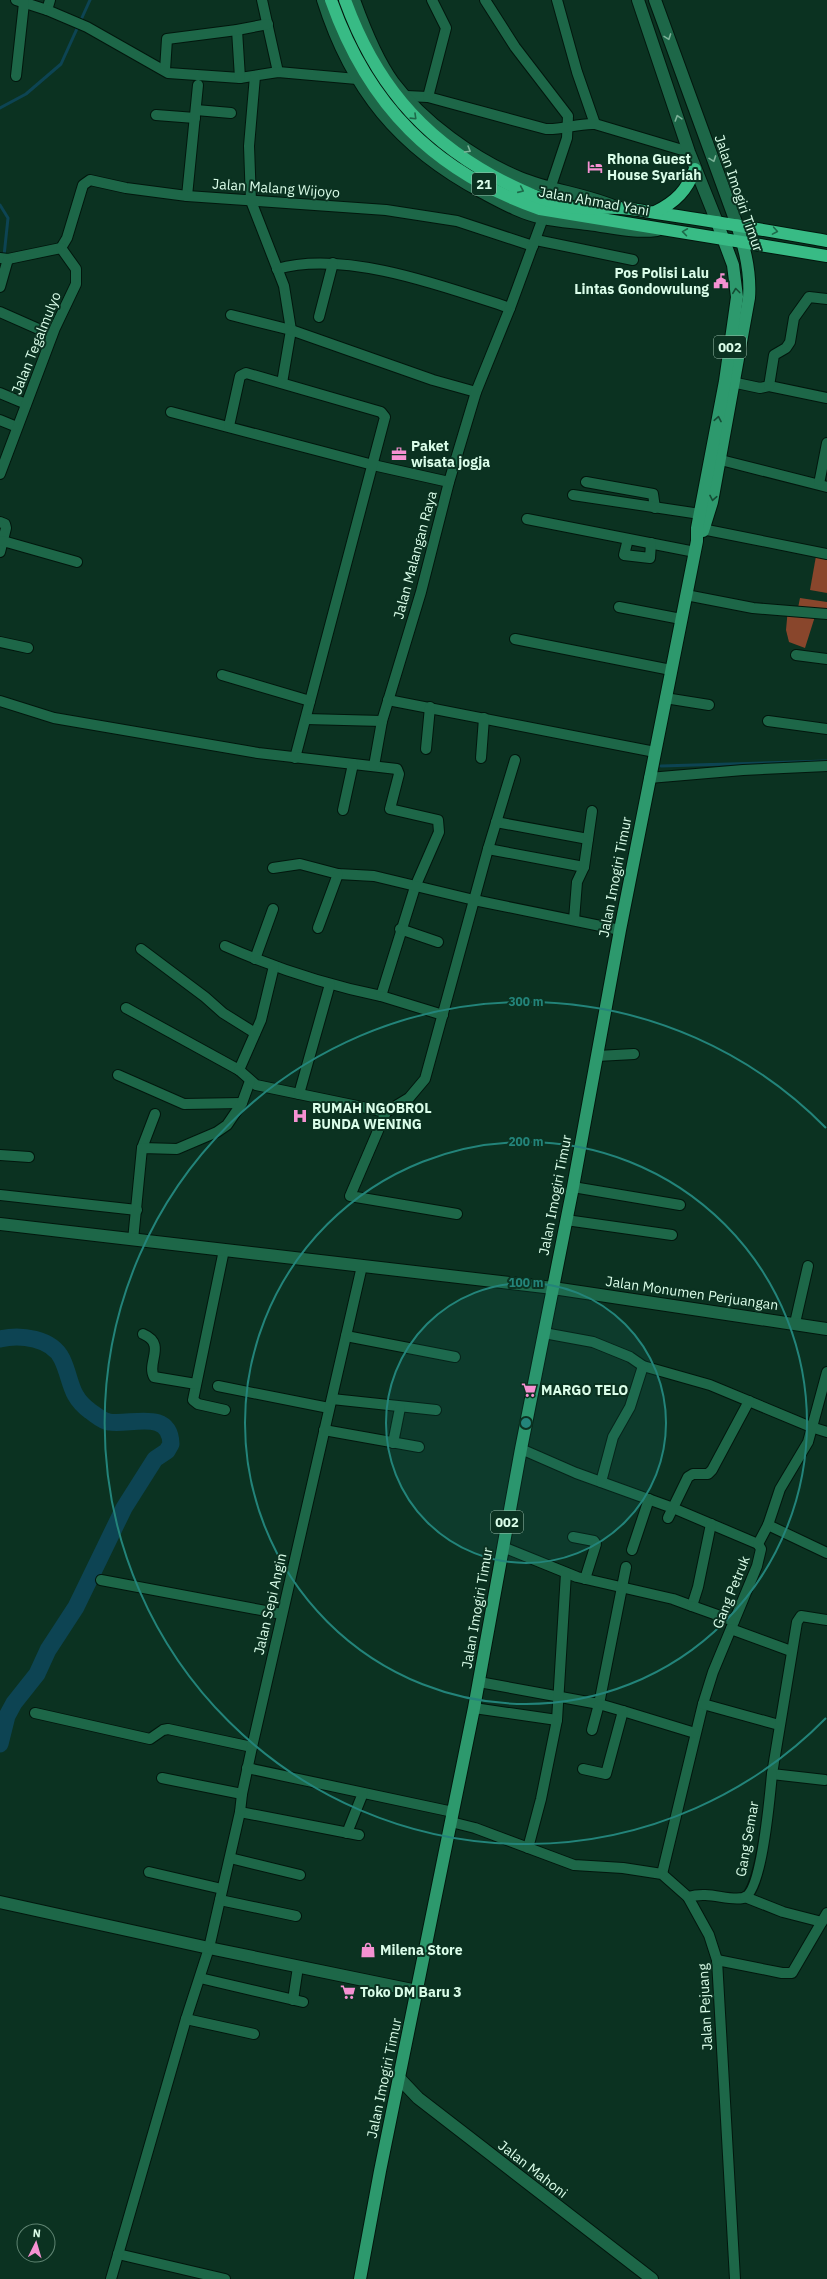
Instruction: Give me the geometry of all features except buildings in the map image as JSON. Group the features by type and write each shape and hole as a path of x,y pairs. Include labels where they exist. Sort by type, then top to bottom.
{"highway":[{"name":"Jalan Ahmad Yani","path":"330,0 341,29 372,86 397,118 434,154 511,199 540,209 742,240 827,256"},
{"name":"Jalan Ahmad Yani","path":"345,0 366,51 389,87 411,115 452,151 494,176 537,197 570,207 618,208 655,212 737,224 827,240"},
{"path":"655,212 669,206 681,196 690,183 695,168"}],"main road":[{"name":"Jalan Imogiri Timur","path":"717,222 733,265 737,297 730,382"},
{"name":"Jalan Imogiri Timur","path":"700,529 700,514 715,458 730,382 748,307 750,283 742,240 737,224"},
{"name":"Jalan Imogiri Timur","path":"360,2279 474,1708 521,1449 573,1187 649,778 696,546 700,529 712,502 715,458"}],"street":[{"path":"262,0 278,72"},
{"path":"323,0 342,49 357,79 382,115 425,155 450,174 518,210 543,218 634,232 664,229"},
{"path":"354,0 383,65 393,82 438,127 460,145 512,174 550,189 603,201 618,208"},
{"path":"428,98 446,28 432,0"},
{"path":"485,0 515,47 568,116 569,125 567,138 550,189"},
{"path":"557,0 577,72 595,124"},
{"name":"Jalan Imogiri Timur","path":"638,0 689,152 717,222"},
{"name":"Jalan Imogiri Timur","path":"655,0 737,224"},
{"path":"16,76 20,1 49,5 168,73 240,78 278,72 357,79"},
{"path":"161,68 167,38 237,30 268,24"},
{"path":"237,30 240,78"},
{"path":"255,76 248,146 251,201 284,286 291,330 282,384"},
{"path":"187,196 198,85"},
{"path":"406,96 428,98 546,129 557,130 569,125 595,124 689,152"},
{"path":"156,116 231,114"},
{"name":"Jalan Malang Wijoyo","path":"61,248 67,238 81,191 86,180 95,180 126,188 187,196 386,210 458,221 534,243 633,260"},
{"name":"Jalan Malangan Raya","path":"374,766 382,721 421,592 449,482 476,392 510,308 543,218"},
{"path":"0,287 4,259 61,248"},
{"name":"Jalan Tegalmulyo","path":"0,474 52,335 76,284 77,274 71,259 61,248"},
{"path":"277,269 303,263 333,263 367,268 437,285 510,308"},
{"path":"319,317 333,263"},
{"path":"769,386 774,356 786,348 790,342 794,318 809,297 827,299"},
{"path":"0,312 52,335"},
{"path":"231,315 291,330 433,380 476,392"},
{"path":"229,426 242,374 381,412 384,415 373,464 295,758"},
{"path":"730,382 760,388 769,386 827,398"},
{"path":"0,393 26,404"},
{"path":"171,412 449,482"},
{"path":"0,420 18,427"},
{"path":"715,458 823,486 827,443"},
{"path":"586,482 653,494 655,508"},
{"path":"573,495 700,514"},
{"path":"527,519 651,543 696,546"},
{"path":"0,522 6,525 0,552"},
{"path":"700,529 827,554"},
{"path":"628,539 624,555 650,558 651,543"},
{"path":"3,541 77,562"},
{"path":"686,595 753,608 827,614"},
{"path":"619,607 681,619"},
{"path":"515,639 671,670"},
{"path":"0,642 28,648"},
{"path":"796,655 827,659"},
{"path":"222,675 310,702"},
{"path":"665,698 709,705"},
{"path":"388,700 484,718 653,758"},
{"path":"0,701 54,718 295,758 397,769 399,771 390,809 438,820 439,832 415,887 400,929 381,996"},
{"path":"426,749 430,707"},
{"path":"481,758 484,718"},
{"path":"306,719 382,721"},
{"path":"768,721 827,729"},
{"path":"457,1214 351,1197 386,1112 410,1098 425,1079 514,760"},
{"path":"343,810 353,764"},
{"path":"649,778 743,770 827,766"},
{"path":"574,920 577,882 584,867 592,811"},
{"path":"496,822 588,839"},
{"path":"488,849 584,867"},
{"path":"273,868 300,864 338,874 364,875 474,900 620,930"},
{"path":"318,928 338,874"},
{"path":"255,959 273,909"},
{"path":"400,929 438,942"},
{"path":"225,946 274,966 330,984 381,996 443,1015"},
{"path":"141,949 205,997 223,1013 255,1033"},
{"path":"239,1070 265,1007 274,966"},
{"path":"299,1094 330,984"},
{"path":"126,1008 239,1070 250,1081 264,1087 386,1112"},
{"path":"597,1056 634,1054"},
{"path":"118,1075 184,1104 242,1103"},
{"path":"142,1148 177,1149 217,1132 227,1125 242,1103 250,1081"},
{"path":"133,1240 142,1148 155,1114"},
{"path":"0,1155 29,1158"},
{"path":"573,1187 680,1205"},
{"path":"0,1194 136,1210"},
{"path":"566,1220 672,1235"},
{"name":"Jalan Monumen Perjuangan","path":"0,1224 553,1288 827,1329"},
{"path":"224,1250 193,1400 195,1402 225,1410"},
{"name":"Jalan Sepi Angin","path":"111,2279 186,2020 209,1948 240,1812 247,1768 362,1266"},
{"path":"795,1323 808,1266"},
{"path":"544,1333 593,1342 630,1357 643,1366 710,1386 749,1400 811,1427 827,1432"},
{"path":"143,1334 151,1339 155,1346 152,1372 154,1377 196,1384"},
{"path":"346,1336 456,1357"},
{"path":"602,1482 613,1437 630,1407 643,1366"},
{"path":"758,1544 768,1525 780,1490 808,1442 827,1372"},
{"path":"218,1386 330,1404 436,1410"},
{"path":"668,1518 688,1477 693,1474 708,1474 712,1470 749,1400"},
{"path":"392,1443 400,1408"},
{"path":"324,1430 418,1447"},
{"name":"Gang Petruk","path":"521,1449 602,1482 673,1508 758,1544 761,1552 713,1672 703,1704 662,1874"},
{"path":"632,1550 649,1499"},
{"path":"692,1606 711,1524"},
{"path":"768,1525 827,1553"},
{"path":"573,1537 594,1541 596,1544 585,1579"},
{"path":"503,1547 566,1573 585,1579 673,1599 692,1606 791,1651"},
{"path":"592,1730 599,1704 626,1567"},
{"path":"528,1848 541,1800 557,1720 560,1696 561,1632 566,1573"},
{"path":"101,1580 145,1586 282,1614"},
{"path":"824,1780 772,1774 791,1651 799,1618 804,1616 827,1620"},
{"path":"479,1682 599,1704 695,1733"},
{"path":"703,1704 779,1725"},
{"path":"474,1708 557,1720"},
{"path":"583,1769 606,1774 623,1711"},
{"path":"35,1713 150,1739 163,1730 168,1729 252,1747"},
{"path":"247,1768 363,1793 452,1817 574,1865 623,1868 662,1874"},
{"name":"Gang Semar","path":"688,1897 707,1894 745,1897 752,1889 759,1868 772,1774"},
{"path":"162,1778 242,1794"},
{"path":"348,1833 363,1793"},
{"path":"240,1812 359,1835"},
{"path":"230,1858 300,1875"},
{"path":"149,1872 296,1916"},
{"name":"Jalan Pejuang","path":"662,1874 688,1897 709,1935 717,1960 735,2279"},
{"path":"745,1897 783,1912 822,1922"},
{"path":"0,1902 298,1967 417,1991"},
{"path":"717,1960 782,1973 792,1973 827,1913"},
{"path":"293,2000 298,1967"},
{"path":"200,1978 303,2002"},
{"path":"186,2020 254,2034"},
{"name":"Jalan Mahoni","path":"399,2078 418,2098 652,2279"},
{"path":"118,2254 226,2279"}],"shaded area":[{"path":"816,556 827,558 827,593 810,590"},
{"path":"800,598 827,602 827,612 817,610 805,648 789,642 786,630 788,608 798,608"}],"waterway":[{"path":"0,108 26,94 61,64 90,0"},
{"path":"0,205 8,218 4,256"},
{"path":"661,766 826,761"},
{"path":"0,1339 17,1337 35,1339 51,1346 62,1359 78,1400 90,1411 101,1419 109,1422 156,1422 164,1426 169,1433 171,1444 167,1451 155,1459 124,1508 76,1607 48,1650 37,1674 14,1703 7,1716 0,1744"}],"place":[{"name":"Rhona Guest House Syariah","path":"595,167"},
{"name":"Pos Polisi Lalu Lintas Gondowulung","path":"721,281"},
{"name":"Paket wisata jogja","path":"399,454"},
{"name":"RUMAH NGOBROL BUNDA WENING","path":"300,1116"},
{"name":"MARGO TELO","path":"529,1390"},
{"name":"Milena Store","path":"368,1950"},
{"name":"Toko DM Baru 3","path":"348,1992"}]}
